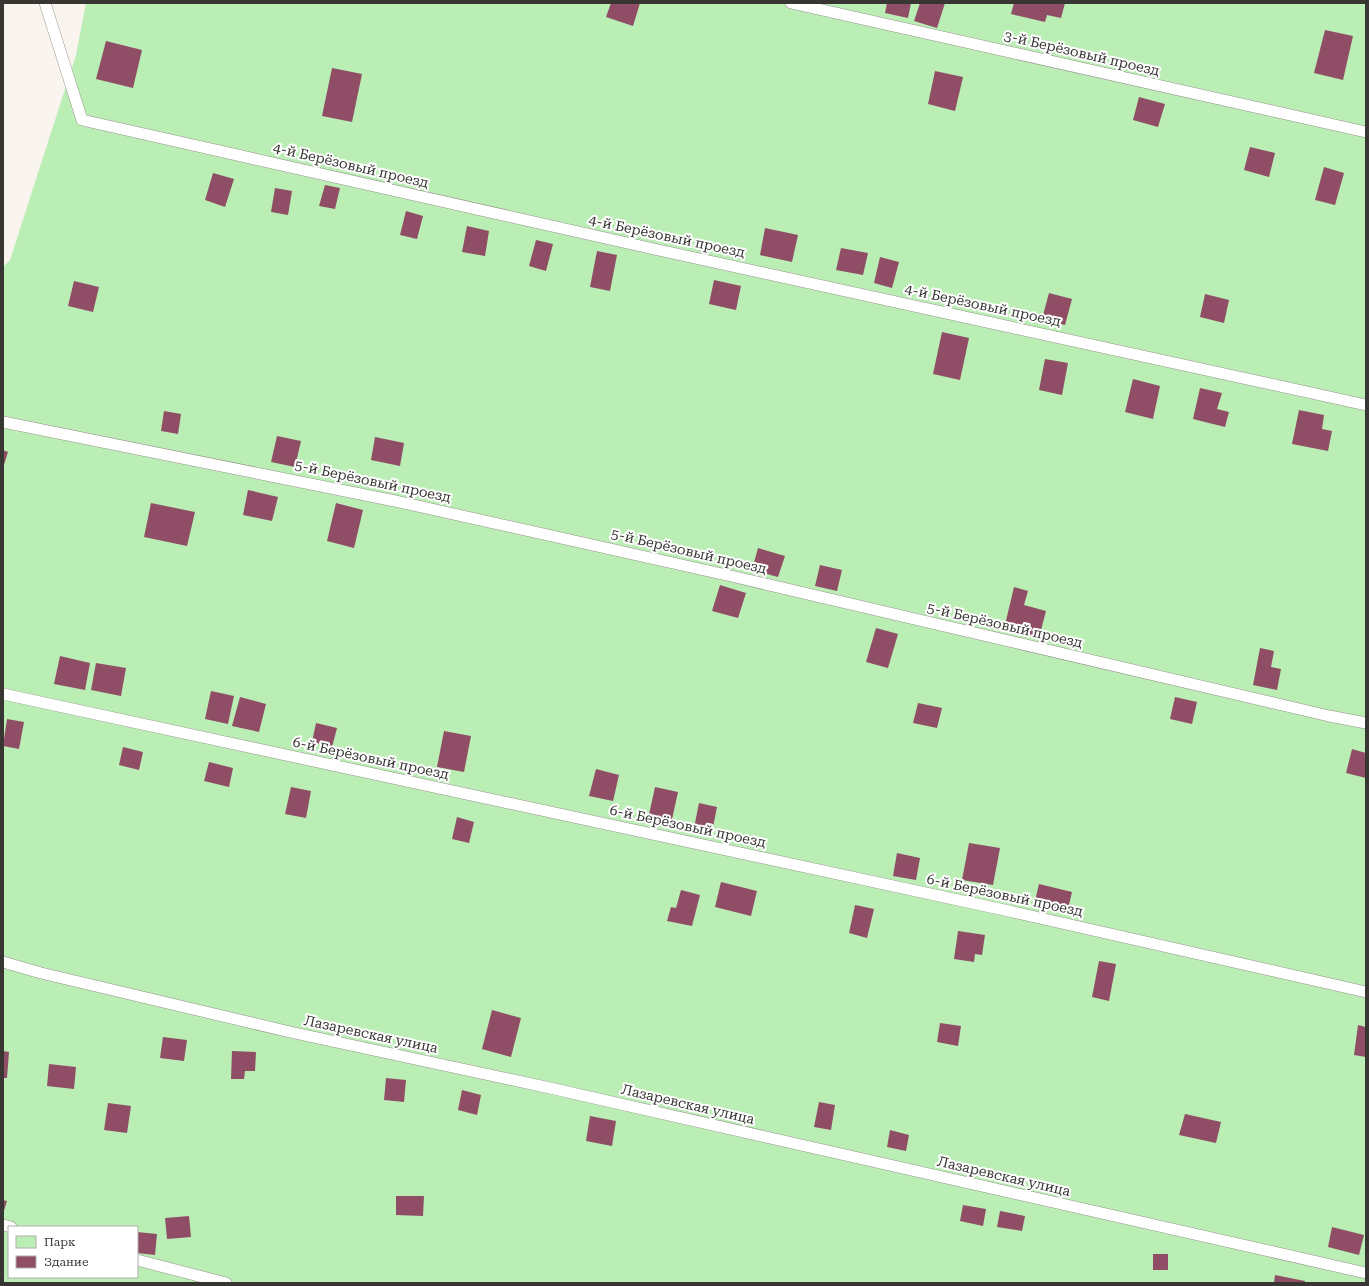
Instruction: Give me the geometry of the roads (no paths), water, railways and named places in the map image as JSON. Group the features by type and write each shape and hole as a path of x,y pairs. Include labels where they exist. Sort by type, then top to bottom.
{"lane":[{"name":"4-й Берёзовый проезд","path":"45,3 82,120 654,249 1366,404"},
{"name":"3-й Берёзовый проезд","path":"791,3 1366,132"},
{"name":"5-й Берёзовый проезд","path":"3,422 395,500 731,576 1328,716 1366,723"},
{"name":"6-й Берёзовый проезд","path":"3,694 1009,911 1366,992"},
{"name":"Лазаревская улица","path":"3,962 41,973 290,1032 550,1088 1366,1273"},
{"path":"138,1260 226,1283"}]}
